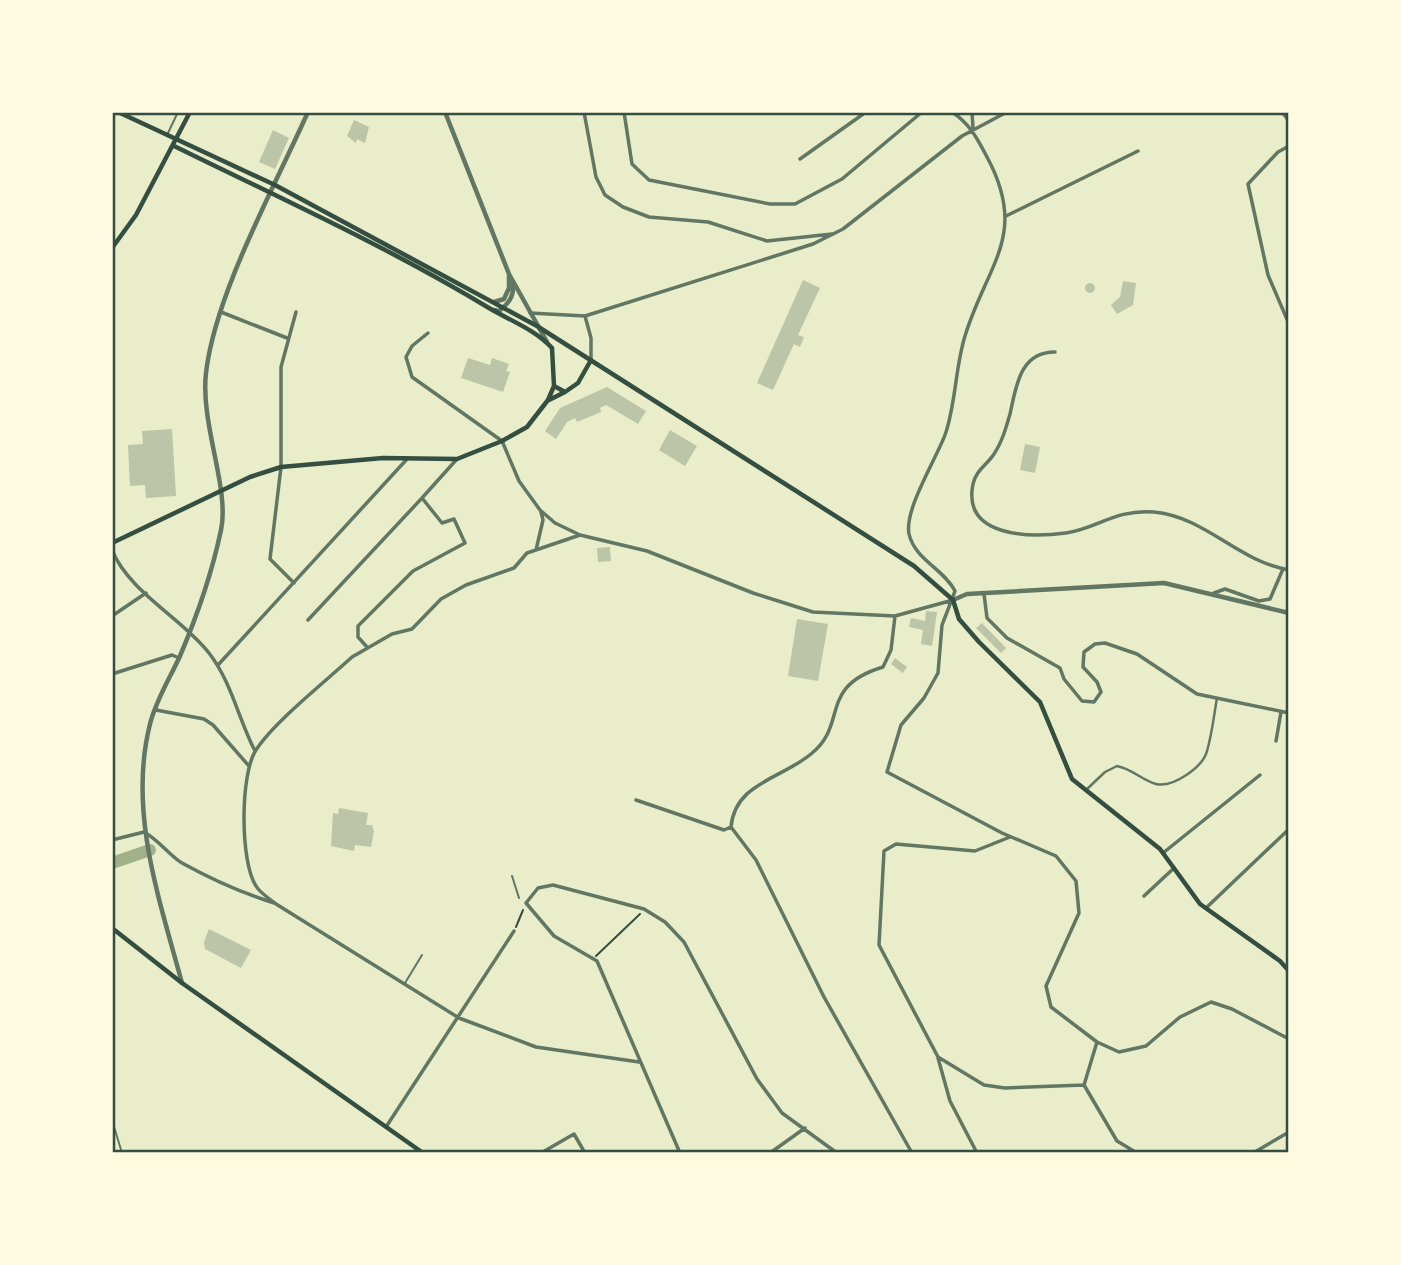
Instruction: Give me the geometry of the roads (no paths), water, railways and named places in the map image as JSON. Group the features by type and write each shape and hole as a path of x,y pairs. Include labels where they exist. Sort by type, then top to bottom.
{"main road":[{"path":"118,112 275,185 504,307 592,360 914,566 953,600 959,619 1040,702 1072,779 1163,853 1199,904 1280,961 1289,971"},
{"path":"112,248 136,215 190,112"},
{"path":"112,543 250,477 281,467 332,460 457,459 502,441 527,427 548,400 554,386 552,348 540,335 272,192 174,146"},
{"path":"552,348 557,343 565,344"},
{"path":"548,400 565,393 578,383 592,360"},
{"path":"554,386 565,393"},
{"path":"112,928 182,983 424,1153"}],"street":[{"path":"182,983 144,832 142,768 156,710 189,635 222,526 205,414 206,372 221,312 308,112"},
{"path":"445,112 509,274 529,313 552,348"},
{"path":"584,112 596,177 605,195 623,207 649,217 708,222 767,241 788,241 825,233 835,235"},
{"path":"624,112 632,164 649,180 782,204 795,204 842,179 922,112"},
{"path":"800,159 866,112"},
{"path":"952,112 973,131 1003,189 1006,236 964,337 946,432 910,518 909,534 915,546 931,569 950,582 955,591 942,625 938,673 924,698 901,725 887,772 1010,837 1056,856 1076,881 1079,913 1046,986 1052,1007 1097,1042 1119,1052 1146,1046 1180,1017 1211,1002 1232,1009 1289,1039"},
{"path":"972,112 973,131"},
{"path":"529,313 585,316 835,235 973,131 1007,112"},
{"path":"1282,112 1289,121"},
{"path":"1289,146 1278,152 1248,184 1268,275 1289,324"},
{"path":"1006,216 1138,151"},
{"path":"494,302 504,299 509,288 509,274"},
{"path":"491,309 499,311 513,294 509,274"},
{"path":"221,312 287,338"},
{"path":"293,583 270,559 281,467 281,367 296,312"},
{"path":"585,316 591,338 592,360"},
{"path":"428,333 412,346 406,358 412,377 502,441 519,481 540,510 555,523 580,535 647,551 753,593 802,609 837,615 895,616 967,594 1164,583 1289,613"},
{"path":"1055,352 1042,354 1026,364 1017,379 1004,433 973,484 972,508 984,525 1003,531 1068,533 1108,517 1131,513 1177,515 1201,527 1250,559 1289,570"},
{"path":"218,665 408,458"},
{"path":"307,621 457,459"},
{"path":"366,647 358,637 358,626 413,571 465,544 454,519 442,523 422,498"},
{"path":"536,550 543,520 540,510"},
{"path":"580,535 527,553 514,568 466,585 441,599 412,629 392,634 352,657 255,751 250,766 244,855 256,886 276,904 459,1018 536,1047 639,1062"},
{"path":"112,550 116,559 146,593 207,650 218,665 234,692 244,730 255,751"},
{"path":"1214,593 1225,589 1259,601 1270,599 1283,569"},
{"path":"112,616 146,593"},
{"path":"984,594 987,618 1007,638 1060,668 1064,679 1082,701 1094,702 1101,692 1097,682 1083,667 1084,652 1095,644 1105,643 1137,654 1197,694 1289,713"},
{"path":"731,827 738,802 752,788 813,754 830,727 842,691 862,674 883,667 891,650 895,616"},
{"path":"112,674 172,655 179,657"},
{"path":"1086,790 1105,772 1117,766 1156,784 1168,785 1186,775 1207,755 1217,698"},
{"path":"156,710 204,719 213,725 250,766"},
{"path":"1276,741 1280,712"},
{"path":"1163,853 1260,775"},
{"path":"636,800 724,830 731,827"},
{"path":"731,827 756,860 824,997 912,1153"},
{"path":"1206,908 1289,829"},
{"path":"112,840 144,832 159,840 178,861 249,895 276,904"},
{"path":"977,1153 950,1101 938,1057 879,944 884,851 896,844 975,851 1010,837"},
{"path":"1144,896 1174,868"},
{"path":"680,1153 597,961 554,936 526,903 538,888 553,885 644,909 665,922 684,942 757,1079 782,1113 837,1153"},
{"path":"386,1127 514,931"},
{"path":"1097,1042 1084,1085 1117,1140 1137,1153"},
{"path":"938,1057 984,1085 1084,1085"},
{"path":"770,1153 805,1128"},
{"path":"1253,1153 1289,1132"},
{"path":"541,1153 574,1135 585,1153"}],"lane":[{"path":"174,146 167,136 178,112"},
{"path":"512,876 519,898"},
{"path":"404,984 422,955"},
{"path":"112,1120 122,1153"}],"waterway":[{"path":"112,863 150,850"}]}
